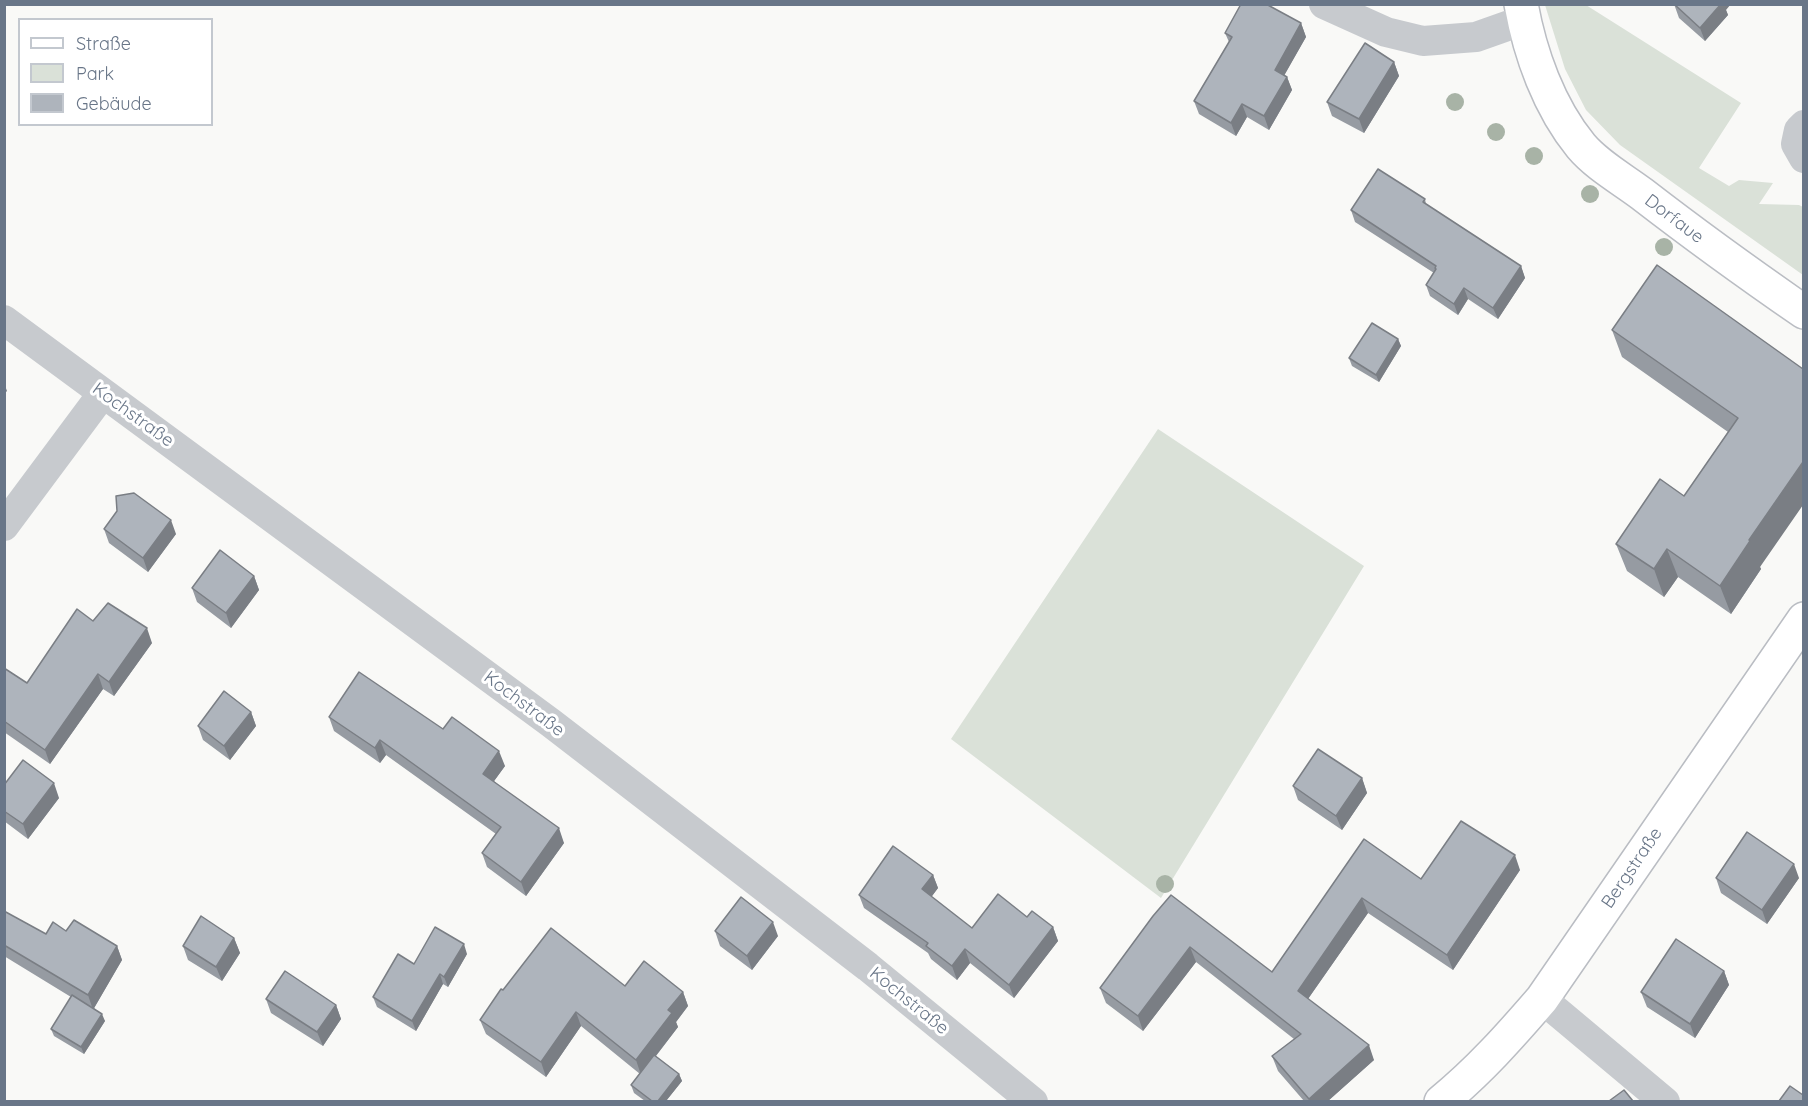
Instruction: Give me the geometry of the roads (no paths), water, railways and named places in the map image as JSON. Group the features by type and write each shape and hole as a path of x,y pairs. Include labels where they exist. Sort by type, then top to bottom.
{"street":[{"path":"1324,4 1386,32 1423,41 1476,37 1522,12"},
{"name":"Dorfaue","path":"1522,12 1543,78 1558,112 1582,147 1676,220 1803,312"},
{"path":"1803,125 1799,130 1796,144 1803,158"},
{"name":"Kochstraße","path":"4,320 551,723 868,967 1033,1101"},
{"path":"4,526 104,393"},
{"name":"Bergstraße","path":"1441,1101 1476,1073 1542,999 1803,619"},
{"path":"1542,999 1665,1101"}]}
